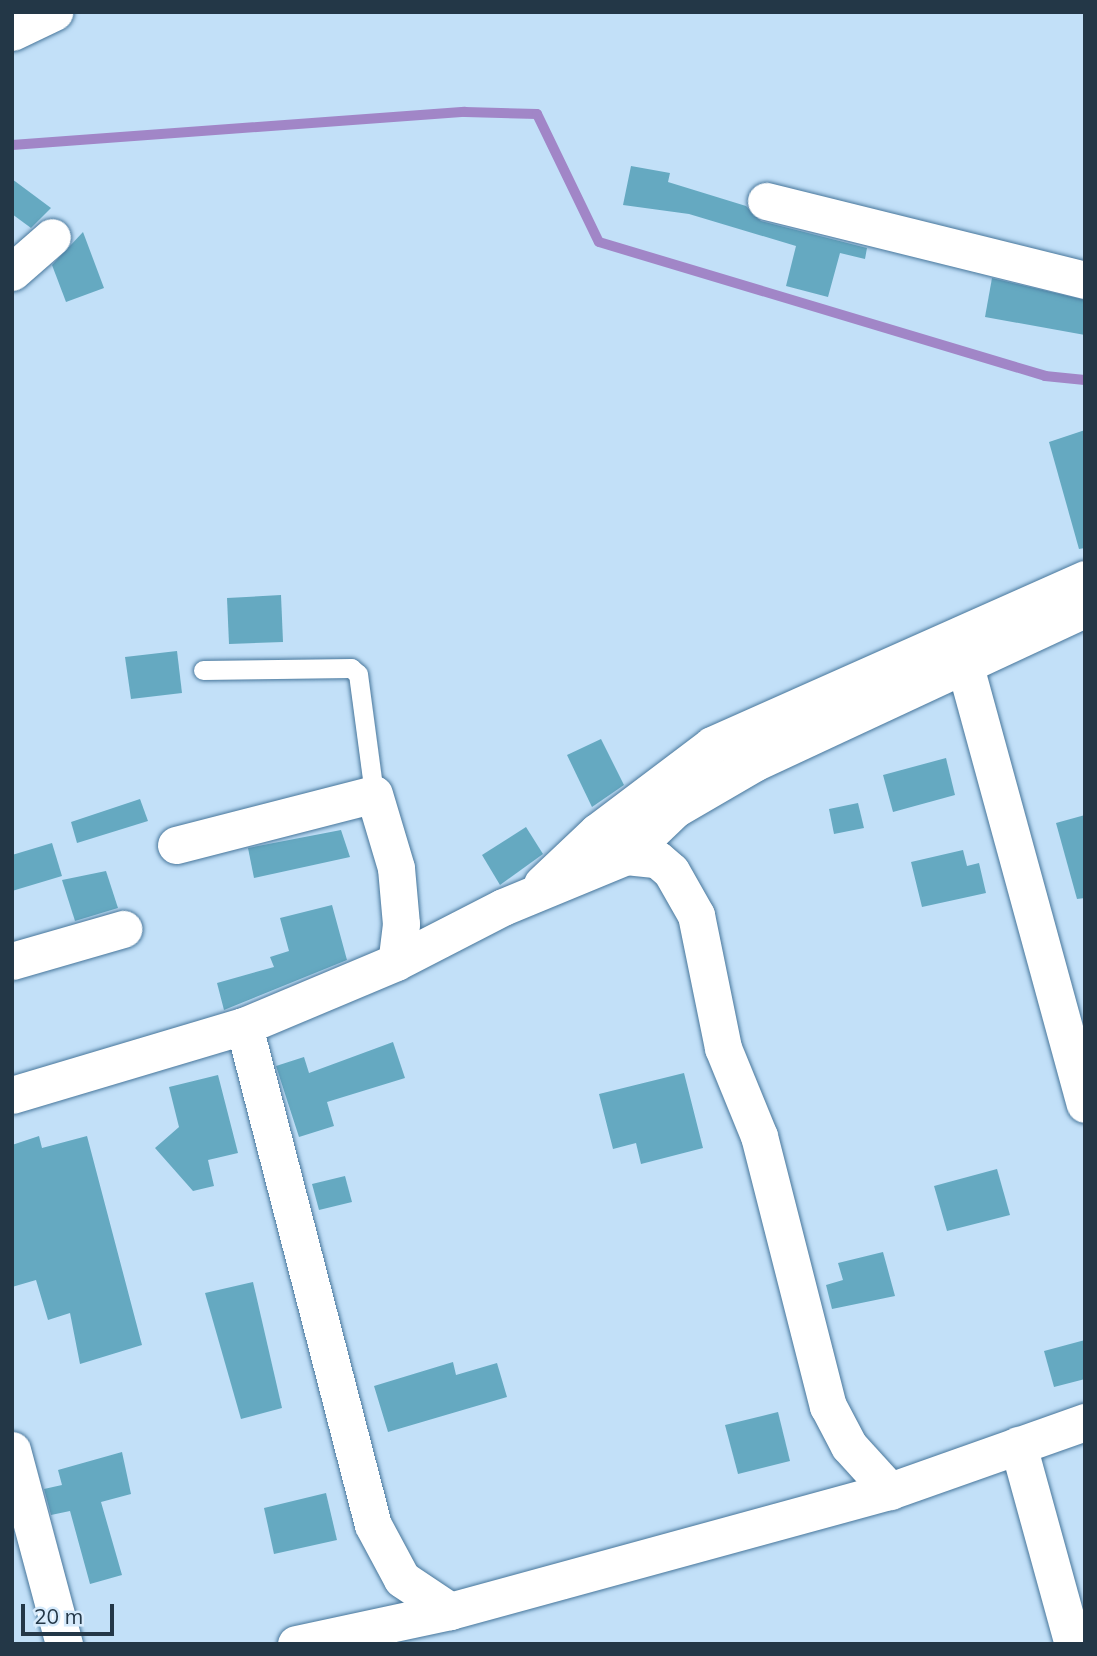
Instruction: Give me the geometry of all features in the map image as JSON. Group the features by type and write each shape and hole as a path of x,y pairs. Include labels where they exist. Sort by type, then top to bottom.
{"street":[{"path":"12,32 54,12"},
{"path":"766,201 1085,280"},
{"path":"12,272 52,237"},
{"path":"531,895 597,832 712,745 1085,579"},
{"path":"12,1095 244,1026 396,962 531,895 626,856 676,809 754,764 1085,608"},
{"path":"965,666 1085,1104"},
{"path":"176,845 374,794 396,868 401,924 396,962"},
{"path":"626,856 657,859 671,871 696,915 723,1048 759,1136 828,1406 861,1463 890,1491"},
{"path":"12,961 123,929"},
{"path":"244,1026 373,1525 402,1579 450,1611"},
{"path":"296,1644 450,1611 890,1491 1085,1422"},
{"path":"1018,1445 1073,1644"},
{"path":"12,1450 64,1644"}],"lane":[{"path":"204,670 351,668 358,674 374,794"}],"building":[{"path":"631,166 670,173 668,182 746,206 761,221 867,248 865,259 840,253 828,297 786,286 796,246 689,214 623,205"},
{"path":"12,179 51,208 31,228 12,214"},
{"path":"83,232 104,288 66,302 52,265"},
{"path":"992,278 1085,300 1085,335 985,317"},
{"path":"1085,430 1085,548 1079,549 1049,442"},
{"path":"281,595 283,642 229,644 227,598"},
{"path":"177,651 182,693 131,699 125,657"},
{"path":"601,739 624,785 592,807 567,755"},
{"path":"946,758 955,795 893,812 883,775"},
{"path":"140,799 148,821 77,843 71,822"},
{"path":"858,803 864,828 834,834 829,809"},
{"path":"1085,815 1085,898 1077,899 1056,823"},
{"path":"526,827 543,854 500,885 482,855"},
{"path":"341,830 350,857 254,878 248,848"},
{"path":"52,843 62,876 12,891 12,855"},
{"path":"963,850 967,866 979,863 986,893 922,907 911,862"},
{"path":"106,871 118,908 75,921 62,880"},
{"path":"332,905 347,960 224,1010 217,983 274,967 270,957 289,951 280,918"},
{"path":"393,1042 405,1078 327,1102 334,1126 299,1137 276,1066 304,1057 309,1073"},
{"path":"684,1073 703,1148 641,1164 636,1143 613,1149 599,1094"},
{"path":"218,1075 238,1153 208,1160 214,1186 193,1191 155,1148 179,1127 169,1087"},
{"path":"39,1136 42,1148 87,1136 142,1345 80,1364 70,1313 48,1320 36,1280 12,1287 12,1145"},
{"path":"997,1169 1010,1215 947,1231 934,1186"},
{"path":"345,1176 352,1202 319,1210 312,1184"},
{"path":"883,1252 895,1296 832,1309 826,1285 843,1280 838,1263"},
{"path":"253,1282 282,1408 241,1419 205,1293"},
{"path":"1085,1340 1085,1379 1054,1387 1044,1351"},
{"path":"453,1362 456,1375 497,1363 507,1397 388,1432 374,1386"},
{"path":"778,1412 790,1461 738,1474 725,1425"},
{"path":"122,1452 131,1494 101,1502 122,1575 90,1584 70,1511 51,1515 44,1489 62,1485 58,1470"},
{"path":"326,1493 337,1540 274,1554 264,1508"}],"waterway":[{"path":"12,145 465,112 537,114 599,242 1045,376 1085,380"}]}
